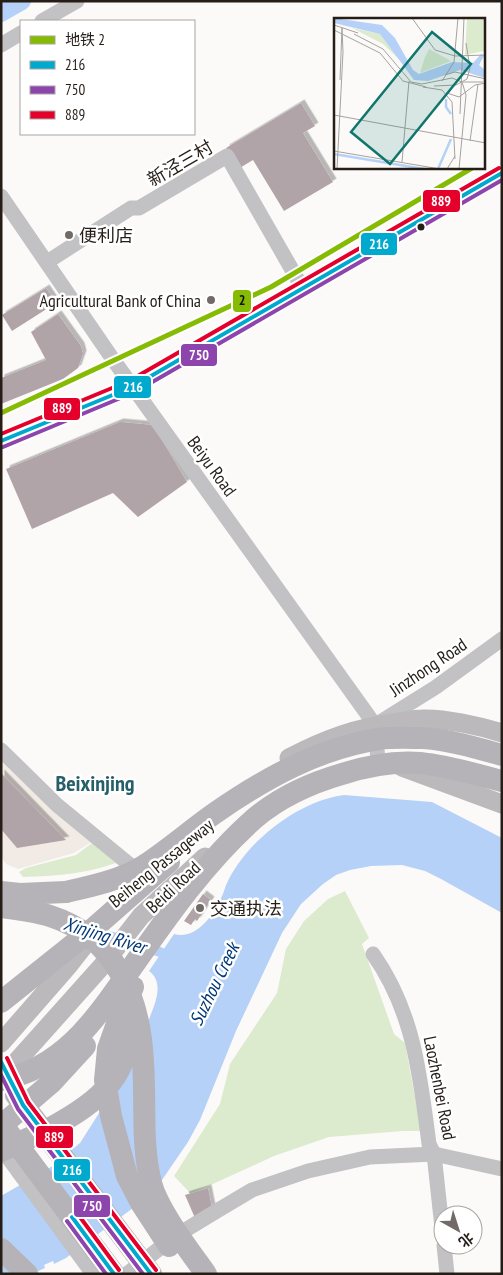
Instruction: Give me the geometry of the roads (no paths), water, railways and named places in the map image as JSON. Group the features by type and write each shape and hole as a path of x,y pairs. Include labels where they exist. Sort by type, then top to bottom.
{"highway":[{"path":"1,892 20,894 66,892 114,880 143,866 215,813 281,773 313,758 345,747 380,738 426,738 502,755"},
{"path":"1,1078 16,1077 40,1067 72,1043 108,1003 180,901 206,869 255,818 294,792 320,780 353,770 383,764 420,763 457,769 502,781"},
{"path":"1,1002 95,927 249,792"},
{"name":"Beiheng Passageway","path":"1,988 98,914 249,792"},
{"path":"114,1274 1,1125 52,1083 80,1053 111,1012 180,901"},
{"path":"180,901 141,970 120,1015 108,1049 105,1080 111,1116 127,1176 141,1203 188,1274"},
{"path":"1,907 32,911 75,927 90,937 119,968 132,1000 142,1039 144,1136 152,1185 171,1222 206,1274"},
{"path":"1,1149 73,1116 108,1087 122,1068 132,1025 132,1000"},
{"path":"1,1061 23,1105"},
{"path":"1,1078 151,1274"},
{"path":"1,1250 27,1274"},
{"path":"1,1269 8,1274"}],"main road":[{"path":"1,441 132,387 502,173"},
{"name":"Beidi Road","path":"1,1043 69,965 114,907 246,787 280,763 319,742 353,730 422,718 442,720 502,733"},
{"name":"Beidi Road","path":"1,1078 102,966 141,916 256,810 314,776 336,767 378,761 406,768 502,804"}],"street":[{"path":"44,20 77,1"},
{"path":"1,44 20,34"},
{"name":"新泾三村","path":"47,262 131,208 139,208 227,156 302,289"},
{"name":"Beiyu Road","path":"1,196 132,387 375,725"},
{"name":"Jinzhong Road","path":"375,725 436,687 502,639"},
{"path":"375,725 378,761"},
{"path":"1,750 57,805 146,878"},
{"name":"Laozhenbei Road","path":"373,954 394,986 410,1032 419,1069 429,1144 434,1154 440,1205"},
{"path":"1,1149 93,1274"},
{"path":"127,1274 174,1237 252,1190 308,1171 370,1157 434,1154 502,1168"},
{"path":"445,1255 447,1274"}],"water":[{"name":"Suzhou Creek","path":"344,795 432,802 502,838 502,913 425,871 402,865 371,866 350,870 336,875 323,884 301,904 282,933 236,1031 200,1120 188,1142 162,1180 141,1202 66,1258 54,1264 53,1261 44,1265 45,1268 32,1274 1,1274 1,1196 51,1167 80,1143 142,1050 151,1031 146,1027 158,990 154,976 149,971 174,934 190,933 203,925 218,905 227,883 238,864 259,839 270,830 305,807"}],"waterway":[{"path":"1,13 22,1"},
{"name":"Xinjing River","path":"91,930 160,952 172,959"}],"metro line":[{"name":"2","path":"1,413 271,287 470,169"}],"place":[{"name":"便利店","path":"69,235"},
{"name":"Agricultural Bank of China","path":"211,300"},
{"name":"交通执法","path":"200,908"}],"district":[{"name":"Beixinjing","path":"95,783"}]}
